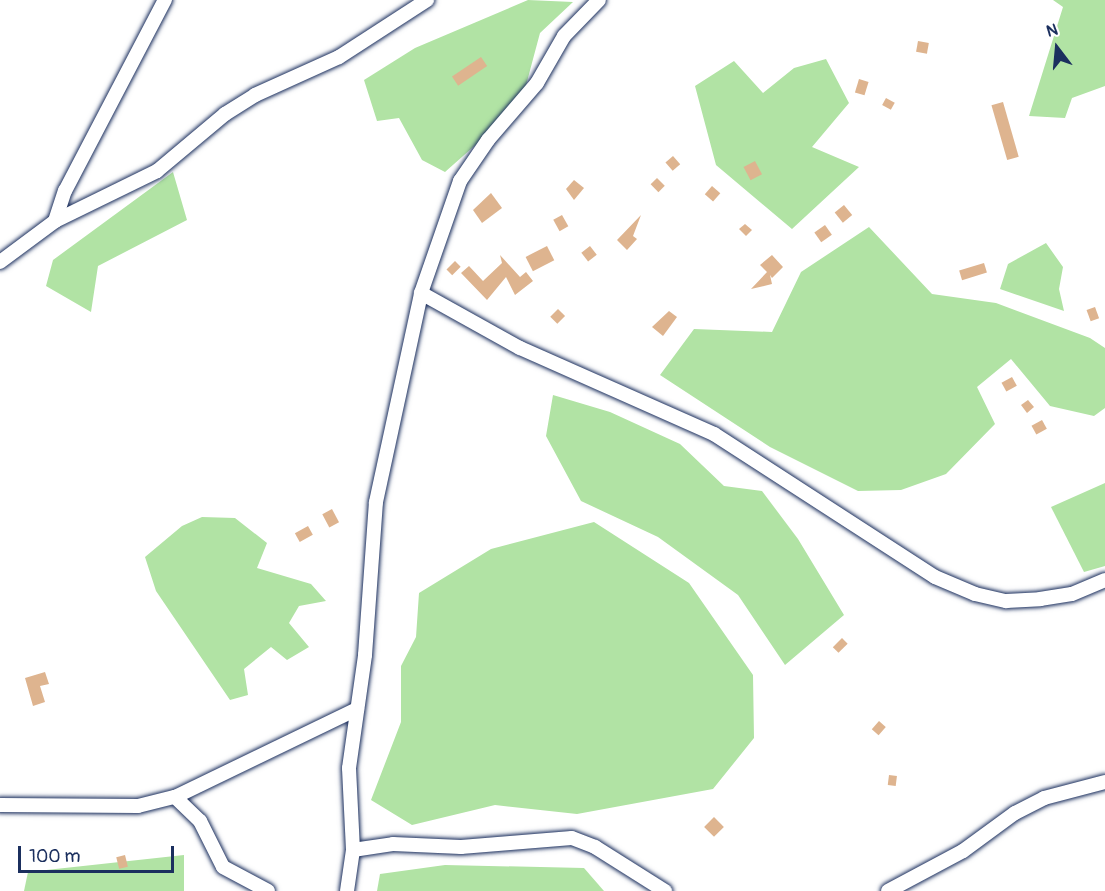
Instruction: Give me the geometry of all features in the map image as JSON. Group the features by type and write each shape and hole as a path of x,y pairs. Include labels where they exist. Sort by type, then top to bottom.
{"street":[{"path":"55,221 65,191 165,0"},
{"path":"0,262 55,221 157,171 240,105 339,57 427,0"},
{"path":"347,891 353,850 349,768 357,709 376,502 421,293 460,181 537,83 564,36 599,0"},
{"path":"421,293 520,348 714,434 935,577 975,594 1006,601 1040,599 1072,594 1105,580"},
{"path":"0,805 138,806 175,797 357,709"},
{"path":"888,891 963,851 1014,813 1044,798 1105,782"},
{"path":"175,797 200,821 223,867 268,891"},
{"path":"353,850 393,844 461,846 572,838 595,847 665,891"}],"green space":[{"path":"528,0 573,2 540,33 525,89 489,133 445,172 422,160 399,118 377,121 364,80 415,48"},
{"path":"1053,0 1105,0 1105,86 1072,98 1065,118 1029,116 1063,7"},
{"path":"826,59 849,103 812,147 859,167 792,229 716,165 695,86 734,61 763,93 794,68"},
{"path":"173,172 187,220 98,266 91,312 46,286 53,260"},
{"path":"869,227 932,294 996,303 1090,338 1105,348 1105,408 1094,416 1050,406 1011,359 977,387 995,424 946,474 901,490 858,491 770,447 660,375 694,329 772,332 801,272"},
{"path":"1046,243 1063,267 1059,289 1064,311 1000,289 1008,264"},
{"path":"553,395 610,412 680,444 724,486 762,491 798,539 844,615 785,665 738,595 658,537 581,501 546,436"},
{"path":"1105,483 1105,566 1084,572 1051,507"},
{"path":"202,517 235,518 267,543 257,568 311,584 326,601 299,606 289,623 309,647 287,660 271,647 244,669 248,695 230,700 156,591 145,557 182,526"},
{"path":"594,522 689,583 753,675 754,738 713,789 577,814 495,805 412,825 371,800 401,722 401,666 416,637 419,593 491,549"},
{"path":"184,855 184,891 24,891 28,872"},
{"path":"445,865 584,868 604,891 377,891 380,874"}],"building":[{"path":"918,41 929,43 927,54 916,52"},
{"path":"481,57 487,66 458,86 452,77"},
{"path":"859,79 869,82 864,95 855,92"},
{"path":"886,98 895,103 891,110 882,105"},
{"path":"1003,102 1019,157 1007,160 991,105"},
{"path":"673,156 680,164 673,171 665,163"},
{"path":"755,161 762,174 751,180 744,167"},
{"path":"657,178 665,186 658,192 651,184"},
{"path":"574,180 584,188 574,200 566,189"},
{"path":"712,186 720,193 713,202 705,194"},
{"path":"491,193 502,208 482,223 473,210"},
{"path":"844,205 852,215 843,223 835,213"},
{"path":"562,215 568,226 560,231 553,220"},
{"path":"641,215 633,236 637,239 627,250 617,240"},
{"path":"745,224 752,230 746,236 739,229"},
{"path":"825,225 832,235 821,242 814,232"},
{"path":"547,246 554,260 533,271 526,257"},
{"path":"590,246 597,255 588,261 581,253"},
{"path":"500,255 520,277 526,272 533,281 515,295 506,277 487,300 461,273 469,266 483,281 502,263"},
{"path":"772,255 783,267 772,278 770,275 772,284 751,289 767,272 760,265"},
{"path":"455,261 461,267 452,275 447,269"},
{"path":"984,263 987,273 962,280 959,271"},
{"path":"1095,307 1099,318 1091,321 1087,310"},
{"path":"558,309 565,316 557,324 550,317"},
{"path":"669,311 677,317 663,336 652,327"},
{"path":"1012,377 1017,386 1006,392 1002,383"},
{"path":"1028,400 1034,407 1027,413 1021,405"},
{"path":"1042,420 1047,429 1036,435 1032,426"},
{"path":"332,509 339,522 329,527 322,514"},
{"path":"308,526 313,535 300,542 295,533"},
{"path":"842,638 848,644 838,653 833,647"},
{"path":"45,672 49,684 40,686 45,702 33,706 25,678"},
{"path":"879,721 886,727 879,735 872,729"},
{"path":"889,775 897,776 896,786 888,785"},
{"path":"714,817 724,827 714,837 704,827"},
{"path":"125,855 128,867 119,869 116,857"}]}
